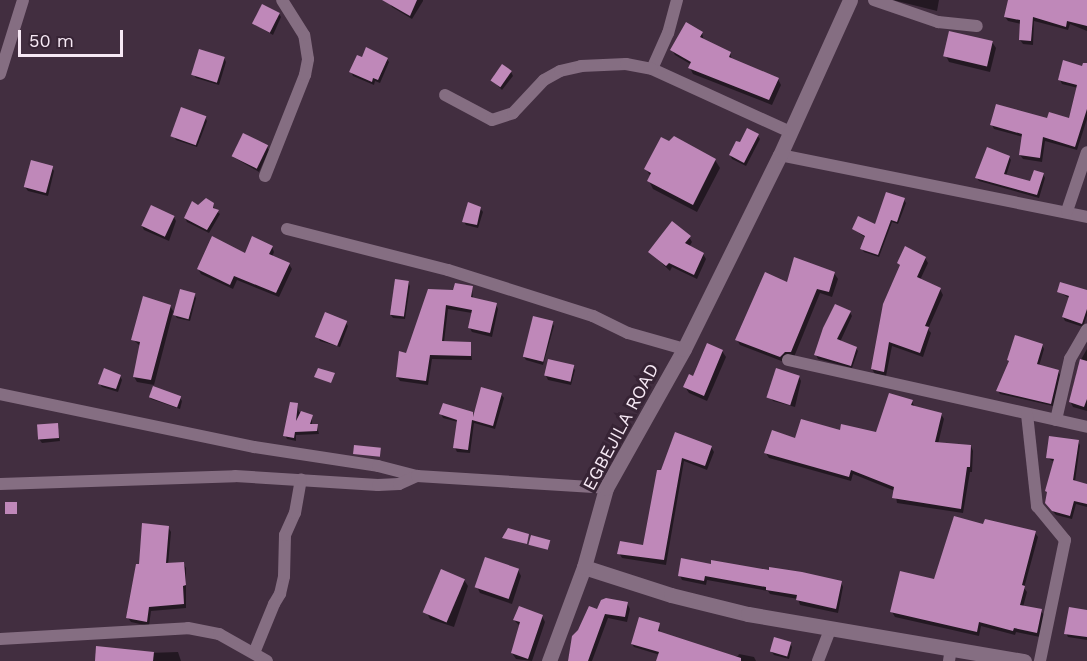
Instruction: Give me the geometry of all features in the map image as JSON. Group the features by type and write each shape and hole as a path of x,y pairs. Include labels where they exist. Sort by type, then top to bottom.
{"street":[{"path":"0,74 23,0"},
{"path":"265,176 305,75 308,58 304,35 282,0"},
{"path":"652,69 668,33 677,0"},
{"name":"EGBEJILA ROAD","path":"549,661 584,567 606,488 684,349 780,155 850,0"},
{"path":"874,0 938,22 977,26"},
{"path":"445,95 492,120 513,113 544,80 560,71 580,66 626,64 652,69 790,132"},
{"path":"1067,211 1087,152"},
{"path":"780,155 1067,211 1087,217"},
{"path":"287,229 469,277 593,316 628,333 684,349"},
{"path":"1056,420 1070,359 1087,330"},
{"path":"788,360 1087,427"},
{"path":"0,394 254,447 378,466 417,477 606,488"},
{"path":"1027,414 1037,506 1065,540 1040,661"},
{"path":"0,484 235,476 378,485 399,484 417,477"},
{"path":"254,653 280,594 284,576 285,535 295,513 301,480"},
{"path":"584,567 711,606 950,655 1024,661"},
{"path":"0,639 188,628 219,634 267,661"},
{"path":"818,661 830,629"}],"building":[{"path":"382,0 417,0 410,16"},
{"path":"1008,0 1087,0 1087,26 1067,21 1066,27 1033,17 1031,41 1019,40 1020,20 1004,17"},
{"path":"262,4 280,13 270,33 252,24"},
{"path":"686,22 703,32 700,37 731,52 729,57 779,78 769,100 688,68 691,62 670,50"},
{"path":"949,31 993,41 987,66 943,56"},
{"path":"366,47 388,58 378,80 373,78 372,82 349,72 357,55 362,57"},
{"path":"199,49 225,57 217,83 191,75"},
{"path":"1063,60 1082,66 1083,63 1087,63 1087,109 1075,147 1043,137 1040,158 1019,155 1022,134 990,125 996,104 1047,118 1049,112 1069,118 1077,85 1058,80"},
{"path":"502,64 512,71 500,87 491,80"},
{"path":"181,107 206,116 196,145 170,136"},
{"path":"747,128 759,134 744,163 729,155 736,141 740,142"},
{"path":"243,133 268,145 257,169 232,156"},
{"path":"674,136 716,159 693,205 647,181 651,173 644,169 661,137 669,141"},
{"path":"987,147 1010,156 1004,174 1030,181 1034,170 1044,173 1037,195 975,178"},
{"path":"31,160 53,166 46,193 24,187"},
{"path":"886,192 905,198 897,222 891,220 878,255 860,249 865,236 852,229 858,216 875,224"},
{"path":"206,198 214,203 213,208 219,210 207,230 184,218 192,201 198,205"},
{"path":"468,202 481,207 477,225 462,222"},
{"path":"151,205 175,216 165,237 141,226"},
{"path":"672,221 691,236 685,243 704,253 694,275 669,263 666,266 648,252"},
{"path":"212,236 245,253 252,236 273,246 269,254 290,263 276,293 234,276 230,285 197,269"},
{"path":"905,246 926,257 917,277 941,288 925,326 929,327 920,353 889,342 884,372 871,369 883,304 900,265 897,263"},
{"path":"794,257 835,272 829,292 817,289 791,352 785,352 780,357 735,340 765,272 787,282"},
{"path":"395,279 409,281 404,317 390,315"},
{"path":"1060,282 1087,290 1087,309 1082,324 1062,317 1069,296 1057,292"},
{"path":"455,283 473,286 471,297 497,303 490,333 468,328 472,310 446,305 442,341 471,342 471,356 430,355 426,381 396,377 399,351 406,353 428,289 453,290"},
{"path":"180,289 195,293 188,319 173,315"},
{"path":"143,296 171,305 151,380 133,377 140,342 131,340"},
{"path":"835,304 851,311 837,339 857,347 851,366 814,355 823,328"},
{"path":"325,312 347,321 337,346 315,337"},
{"path":"533,316 553,321 543,362 523,357"},
{"path":"1015,335 1043,344 1037,364 1059,370 1051,404 996,391 1009,361 1007,360"},
{"path":"707,343 723,350 704,396 683,387 689,374 693,376"},
{"path":"548,359 574,365 570,382 544,376"},
{"path":"1080,359 1087,361 1087,399 1084,407 1069,402"},
{"path":"104,368 121,375 116,389 98,384"},
{"path":"318,368 335,373 331,383 314,377"},
{"path":"776,368 800,376 790,405 766,397"},
{"path":"153,386 181,396 177,408 149,397"},
{"path":"481,387 502,393 493,426 472,420 468,450 453,448 457,420 439,414 443,403 473,412 473,417"},
{"path":"889,393 913,400 911,405 942,413 935,442 971,445 970,467 967,467 961,509 892,498 894,487 851,470 849,477 764,453 772,430 795,438 801,419 840,430 841,424 876,432"},
{"path":"290,402 298,403 296,421 301,411 313,415 310,424 318,424 317,431 295,432 294,438 283,436"},
{"path":"58,423 59,438 38,439 37,424"},
{"path":"675,432 712,446 705,466 682,458 664,560 617,554 620,541 643,545 657,470 661,470"},
{"path":"1049,436 1079,440 1073,480 1087,484 1087,504 1074,501 1070,516 1052,511 1045,503 1047,492 1045,491 1054,459 1046,458"},
{"path":"354,445 381,448 380,457 353,454"},
{"path":"5,502 17,502 17,514 5,514"},
{"path":"954,516 983,524 985,519 1036,531 1022,585 1025,586 1020,605 1042,609 1037,633 1014,628 1013,631 979,622 977,632 890,612 900,571 934,579"},
{"path":"142,523 169,526 166,563 184,562 186,585 183,586 184,604 149,607 147,622 126,618 136,564 139,564"},
{"path":"508,528 529,534 527,544 502,538"},
{"path":"531,535 550,540 548,550 528,545"},
{"path":"485,557 519,569 509,599 475,587"},
{"path":"681,558 711,564 711,560 769,570 769,567 842,581 836,609 796,600 797,595 766,590 766,587 705,576 704,581 678,576"},
{"path":"441,569 465,579 447,622 423,612"},
{"path":"606,598 628,602 625,617 605,614 588,661 568,661 572,636 578,630 589,606 597,609 601,600"},
{"path":"519,606 543,615 528,659 511,653 520,622 513,620"},
{"path":"1069,607 1087,610 1087,637 1064,634"},
{"path":"639,617 660,623 658,631 741,658 741,661 656,661 659,652 631,644"},
{"path":"774,637 791,642 787,656 770,651"},
{"path":"96,646 154,652 153,661 95,661"}]}
